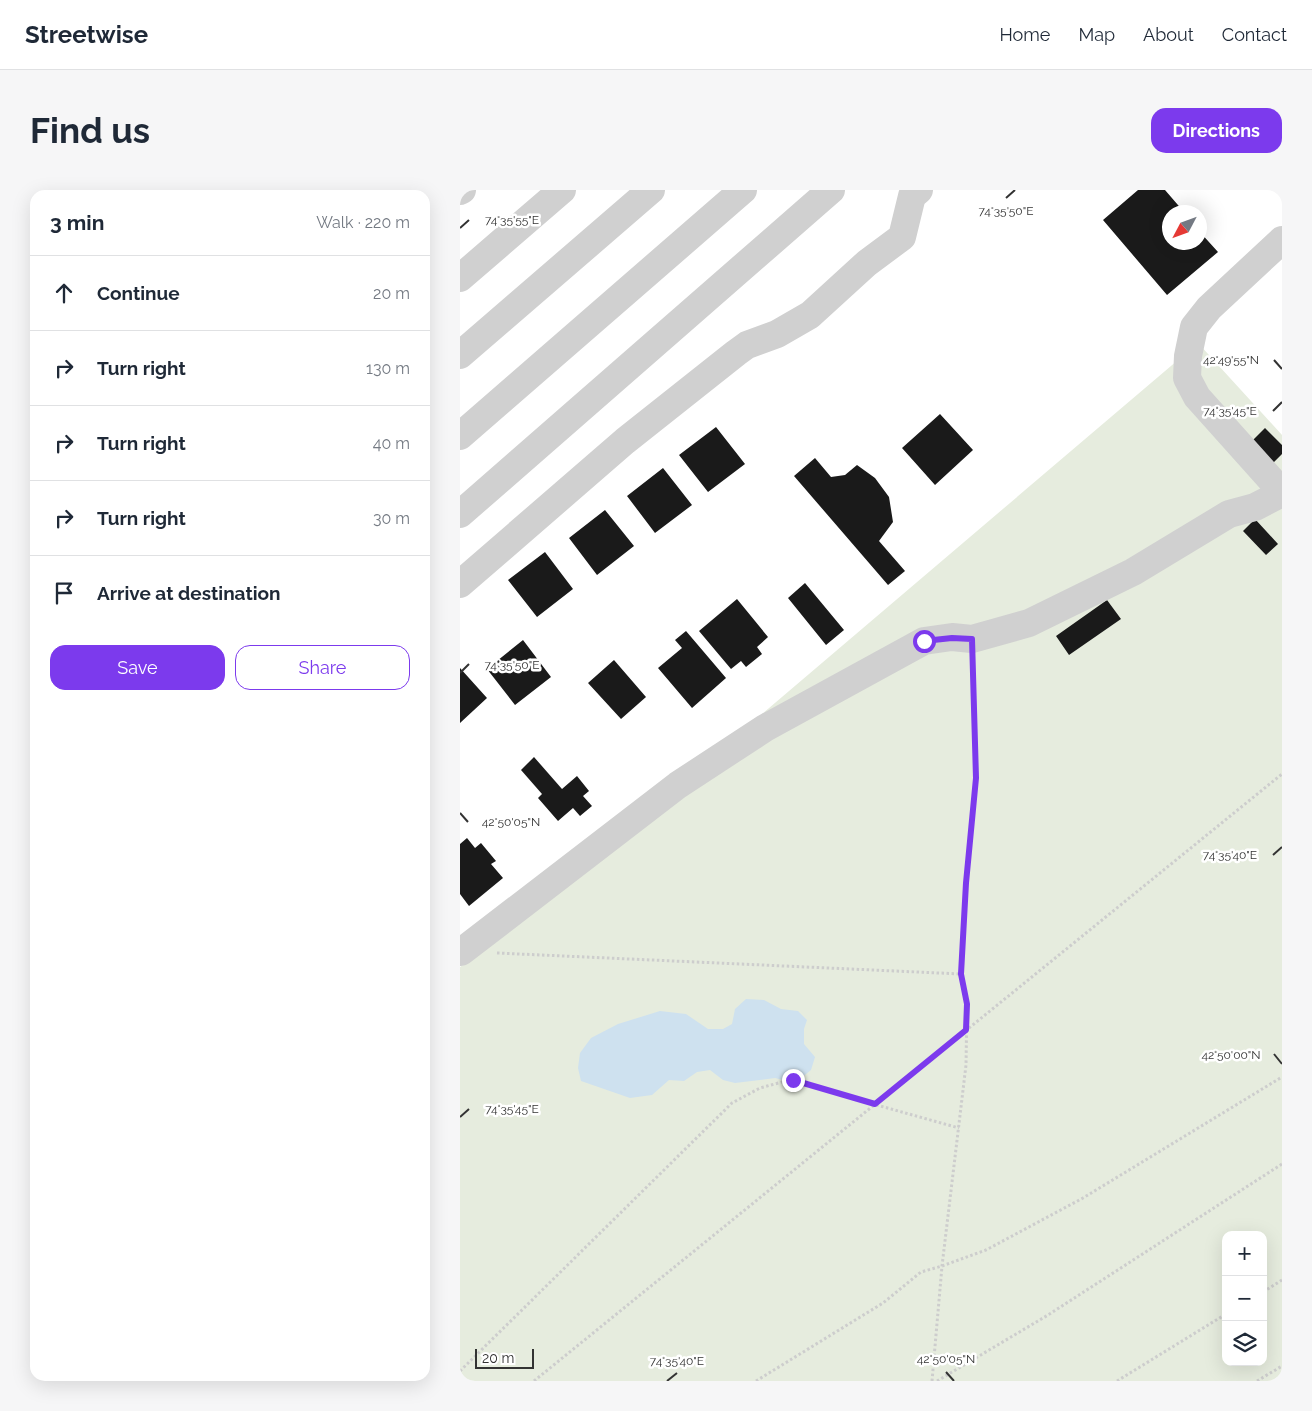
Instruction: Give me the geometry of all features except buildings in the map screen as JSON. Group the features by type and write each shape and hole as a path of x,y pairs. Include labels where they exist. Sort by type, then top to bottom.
{"street":[{"path":"460,278 562,190"},
{"path":"460,355 651,190"},
{"path":"460,436 743,190"},
{"path":"460,514 831,190"},
{"path":"460,584 625,441 729,359 747,345 777,334 810,315 867,263 902,237 912,196 919,190"},
{"path":"460,951 678,785 764,728 924,641 952,638 972,639 1028,623 1133,572 1229,514 1255,507 1282,492 1197,398 1187,378 1188,356 1194,328 1210,308 1282,240"}],"path":[{"path":"932,1381 942,1266 966,1065 967,1004 961,974 966,883 976,778 972,639"},
{"path":"534,1381 1282,774"},
{"path":"460,951 961,974"},
{"path":"756,1381 883,1303 921,1272 986,1250 1083,1198 1282,1077"},
{"path":"460,1371 732,1103 760,1088 793,1080 959,1128"},
{"path":"937,1381 1048,1315 1282,1164"},
{"path":"1267,1289 1282,1280"},
{"path":"1117,1381 1222,1316"},
{"path":"1257,1381 1282,1366"}],"shaded area":[{"path":"1198,343 1282,435 1282,1381 460,1381 460,967 494,942"}],"water":[{"path":"746,999 764,1000 781,1009 798,1011 807,1020 804,1029 804,1044 815,1057 811,1070 795,1083 775,1078 735,1083 723,1080 710,1070 697,1072 684,1081 669,1080 652,1095 630,1098 581,1081 578,1068 580,1053 591,1038 618,1024 660,1011 686,1014 708,1029 723,1029 732,1024 735,1009"}],"route":[{"path":"793,1080 875,1104 966,1030 967,1004 961,974 966,883 976,778 972,639 952,638 924,641"}]}
